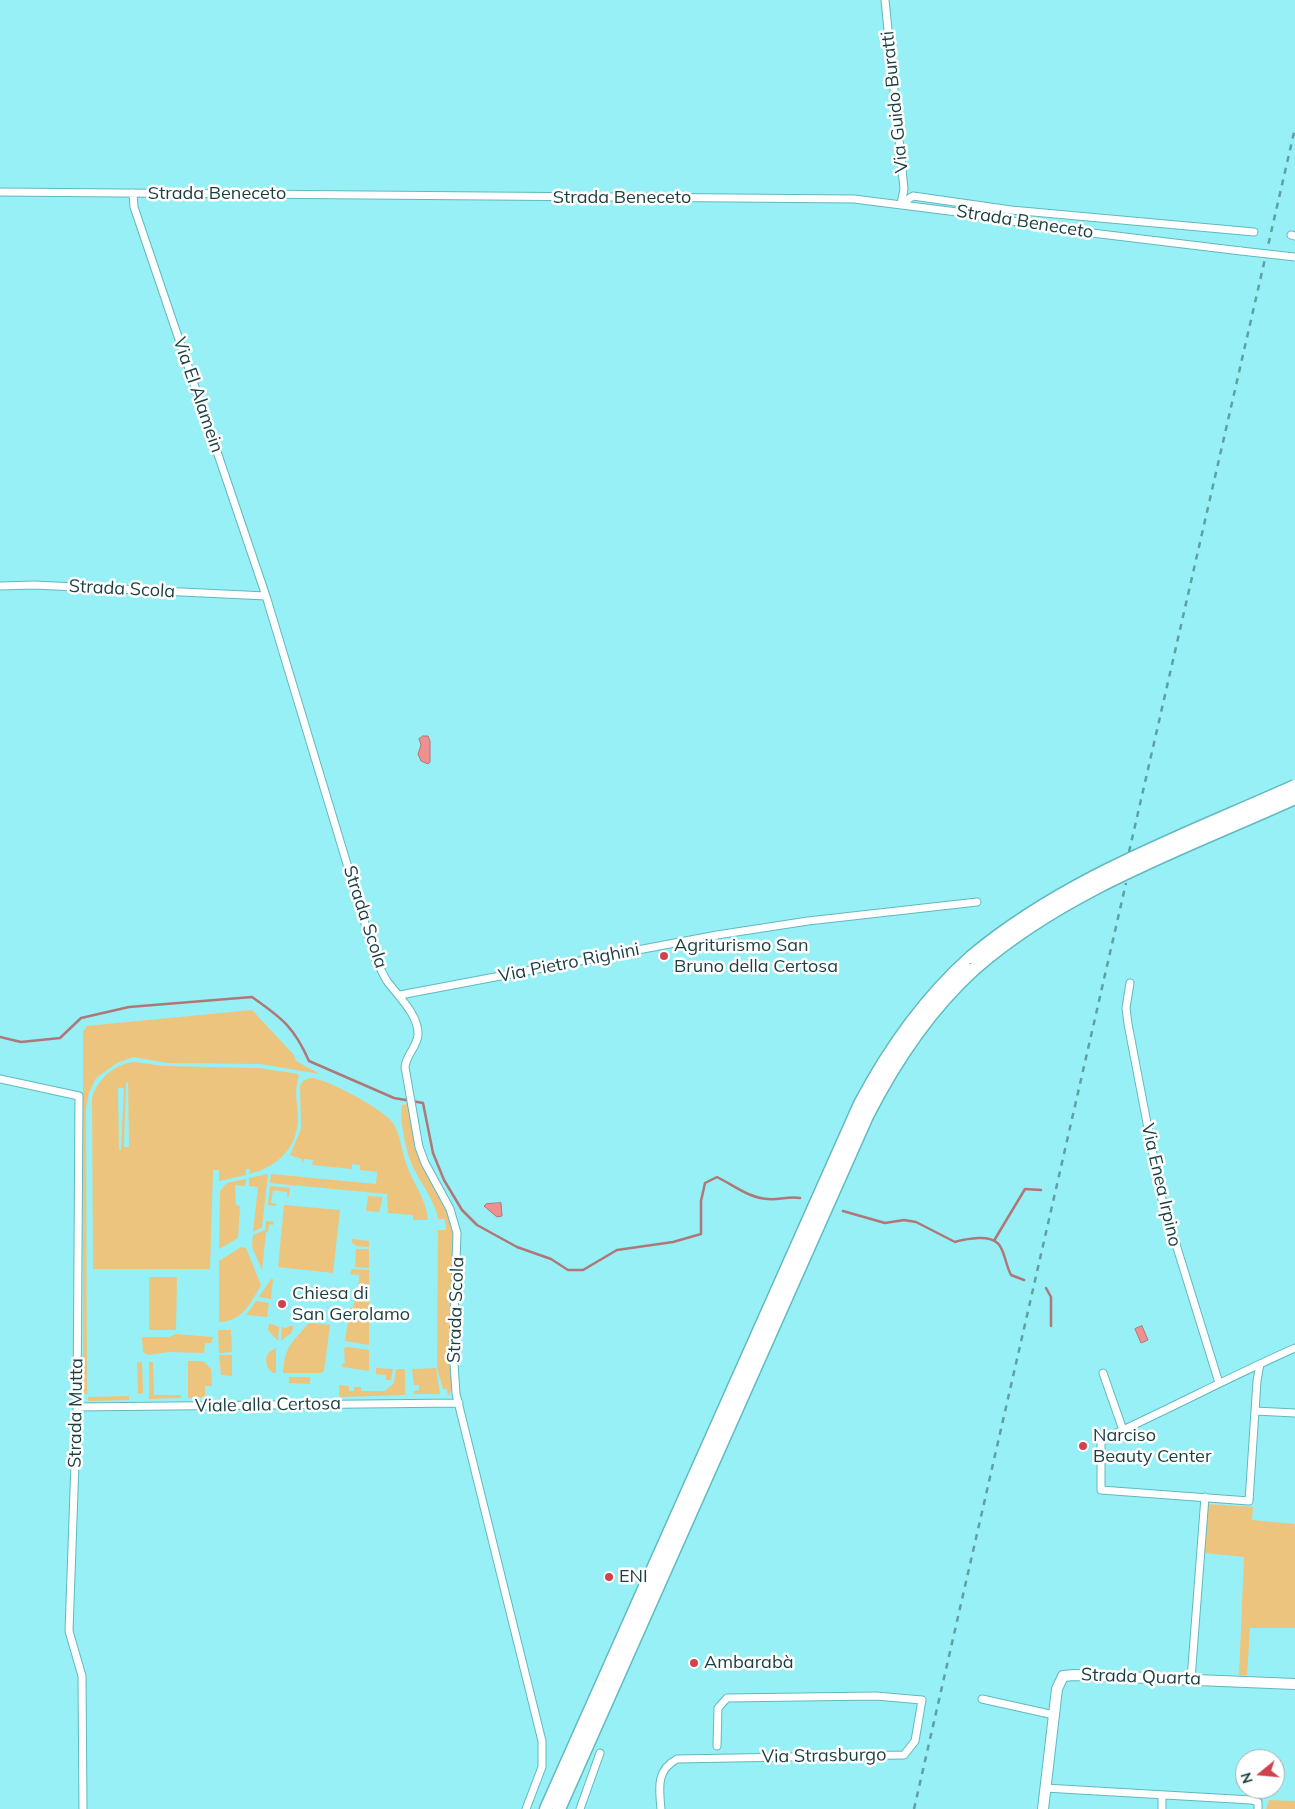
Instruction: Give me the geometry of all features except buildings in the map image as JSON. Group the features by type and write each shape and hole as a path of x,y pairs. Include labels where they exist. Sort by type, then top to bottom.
{"highway":[{"path":"546,1809 860,1104 884,1061 911,1021 932,996 972,963 1016,922 1064,892 1295,786"},
{"path":"559,1809 867,1116 890,1072 917,1032 972,963 1015,936 1070,902 1295,798"}],"street":[{"name":"Via Guido Buratti","path":"885,0 904,189 901,204"},
{"name":"Strada Beneceto","path":"0,192 854,199 901,204 1051,227 1295,257"},
{"name":"Via El Alamein","path":"133,193 134,208 266,596"},
{"path":"901,204 914,196 1028,212 1254,232"},
{"name":"Strada Scola","path":"0,586 34,585 266,596 376,960 387,981 400,995 418,1033 416,1041 406,1058 408,1090 421,1153 450,1209 457,1234 453,1348 454,1377 542,1741 542,1767 526,1809"},
{"name":"Via Pietro Righini","path":"400,995 717,935 808,921 977,902"},
{"name":"Via Enea Irpino","path":"1130,983 1126,1008 1128,1024 1160,1196 1219,1383"},
{"name":"Strada Mutta","path":"0,1079 79,1096 77,1407 69,1631 82,1676 83,1809"},
{"path":"1260,1364 1249,1501 1101,1490 1100,1440 1219,1383 1260,1364 1295,1348"},
{"path":"1103,1373 1123,1430"},
{"name":"Viale alla Certosa","path":"77,1407 459,1403"},
{"path":"1256,1411 1295,1413"},
{"path":"1191,1679 1205,1497"},
{"name":"Strada Quarta","path":"1043,1809 1058,1682 1067,1675 1295,1684"},
{"name":"Via Strasburgo","path":"660,1809 660,1778 667,1764 677,1758 904,1755 915,1741 922,1700 876,1696 727,1698 718,1708 717,1746"},
{"path":"982,1699 1054,1715"},
{"path":"706,1757 717,1746 727,1757"},
{"path":"580,1809 600,1753"},
{"path":"1045,1788 1162,1796 1258,1806"},
{"path":"1162,1796 1162,1809"}],"shaded area":[{"path":"423,736 428,736 430,741 430,762 428,764 421,761 418,754 421,745 419,739"},
{"path":"252,1010 294,1055 296,1061 320,1074 260,1064 167,1063 133,1057 117,1063 96,1078 89,1093 86,1109 87,1394 83,1394 83,1030 86,1029 86,1026"},
{"path":"135,1062 163,1066 259,1068 298,1074 299,1076 296,1090 297,1125 295,1136 286,1153 270,1166 260,1170 249,1174 250,1169 246,1169 246,1175 219,1181 219,1170 213,1170 210,1269 93,1269 92,1098 98,1084 108,1073 128,1063","holes":["128,1082 129,1147 124,1147 126,1083","118,1088 124,1088 121,1150 119,1149"]},
{"path":"310,1078 328,1083 354,1095 379,1110 393,1123 398,1132 409,1171 425,1205 428,1220 413,1220 413,1215 388,1213 387,1194 270,1183 271,1174 376,1184 377,1172 360,1170 360,1165 352,1164 352,1169 312,1165 313,1160 304,1159 303,1164 302,1159 290,1155 301,1129 300,1086 303,1081"},
{"path":"408,1104 417,1151 447,1209 454,1230 452,1389 448,1396 447,1389 443,1389 437,1368 438,1230 446,1230 445,1219 438,1219 431,1199 409,1156 404,1138 401,1112 402,1105"},
{"path":"268,1174 262,1227 253,1232 258,1187 249,1186 249,1178"},
{"path":"246,1179 245,1186 235,1185 236,1205 240,1206 238,1238 219,1249 220,1191 227,1183"},
{"path":"270,1186 290,1188 289,1197 287,1197 287,1192 273,1190 271,1203 276,1204 276,1206 268,1205"},
{"path":"368,1196 383,1197 379,1212 366,1211"},
{"path":"501,1203 502,1216 497,1217 484,1206 486,1204"},
{"path":"284,1205 340,1210 333,1273 278,1267"},
{"path":"266,1221 274,1222 273,1225 269,1224 268,1232 266,1232 262,1270 252,1247 253,1235 265,1230"},
{"path":"352,1239 369,1241 369,1247 357,1246 352,1243"},
{"path":"241,1247 246,1248 261,1285 249,1305 240,1315 227,1321 219,1322 219,1261"},
{"path":"356,1249 369,1249 369,1268 355,1267"},
{"path":"352,1269 369,1270 369,1295 358,1295 359,1275 350,1274"},
{"path":"149,1277 177,1277 176,1330 149,1330"},
{"path":"271,1279 273,1279 271,1299 259,1297"},
{"path":"355,1299 369,1300 369,1345 345,1341 350,1308 353,1308"},
{"path":"256,1301 269,1303 267,1317 246,1315"},
{"path":"269,1323 279,1327 278,1341 268,1330"},
{"path":"308,1324 330,1325 324,1371 321,1373 283,1373 285,1357 293,1341"},
{"path":"288,1326 294,1326 291,1333 281,1341 282,1327 287,1328"},
{"path":"1142,1326 1148,1340 1141,1343 1135,1329"},
{"path":"218,1330 231,1330 232,1352 219,1353"},
{"path":"176,1334 213,1337 211,1343 205,1343 204,1353 169,1352 148,1355 143,1352 142,1337 169,1337"},
{"path":"276,1348 276,1373 273,1373 267,1367 266,1358 269,1352"},
{"path":"344,1348 369,1350 369,1371 342,1367 343,1363 345,1363"},
{"path":"219,1355 232,1355 232,1376 221,1375"},
{"path":"188,1361 203,1361 211,1369 212,1386 205,1386 205,1397 188,1398"},
{"path":"137,1362 142,1362 143,1393 138,1394"},
{"path":"149,1362 153,1362 154,1395 181,1395 181,1398 149,1399"},
{"path":"376,1368 393,1369 391,1380 386,1380 386,1375 376,1374"},
{"path":"436,1368 440,1394 414,1394 414,1391 419,1390 419,1385 414,1385 412,1369"},
{"path":"396,1369 405,1369 405,1395 339,1397 339,1385 349,1386 349,1391 354,1391 354,1387 361,1387 361,1391 385,1391 394,1383"},
{"path":"289,1377 310,1377 310,1384 289,1383"},
{"path":"129,1396 129,1400 88,1401 88,1397"},
{"path":"1207,1504 1253,1507 1252,1520 1295,1524 1295,1628 1250,1628 1247,1675 1239,1675 1244,1557 1204,1553"},
{"path":"1269,1800 1295,1801 1295,1809 1266,1809"}],"waterway":[{"path":"0,1037 21,1042 60,1038 81,1018 129,1007 252,997 286,1024 298,1040 309,1061 394,1098 423,1103 433,1153 444,1180 462,1210 477,1225 517,1247 551,1259 568,1270 583,1270 617,1250 673,1242 701,1234 701,1201 705,1183 717,1177 748,1194 761,1198 800,1198"},
{"path":"995,1239 1025,1189 1041,1190"},
{"path":"843,1211 885,1223 904,1220 916,1222 955,1242 987,1238 999,1244 1011,1275 1024,1280"},
{"path":"1046,1288 1051,1297 1051,1326"}],"railway":[{"path":"1129,852 1295,128"},
{"path":"914,1809 1126,883"}],"place":[{"name":"Agriturismo San Bruno della Certosa","path":"664,956"},
{"name":"Chiesa di San Gerolamo","path":"282,1304"},
{"name":"Narciso Beauty Center","path":"1083,1446"},
{"name":"ENI","path":"609,1577"},
{"name":"Ambarabà","path":"694,1663"}]}
